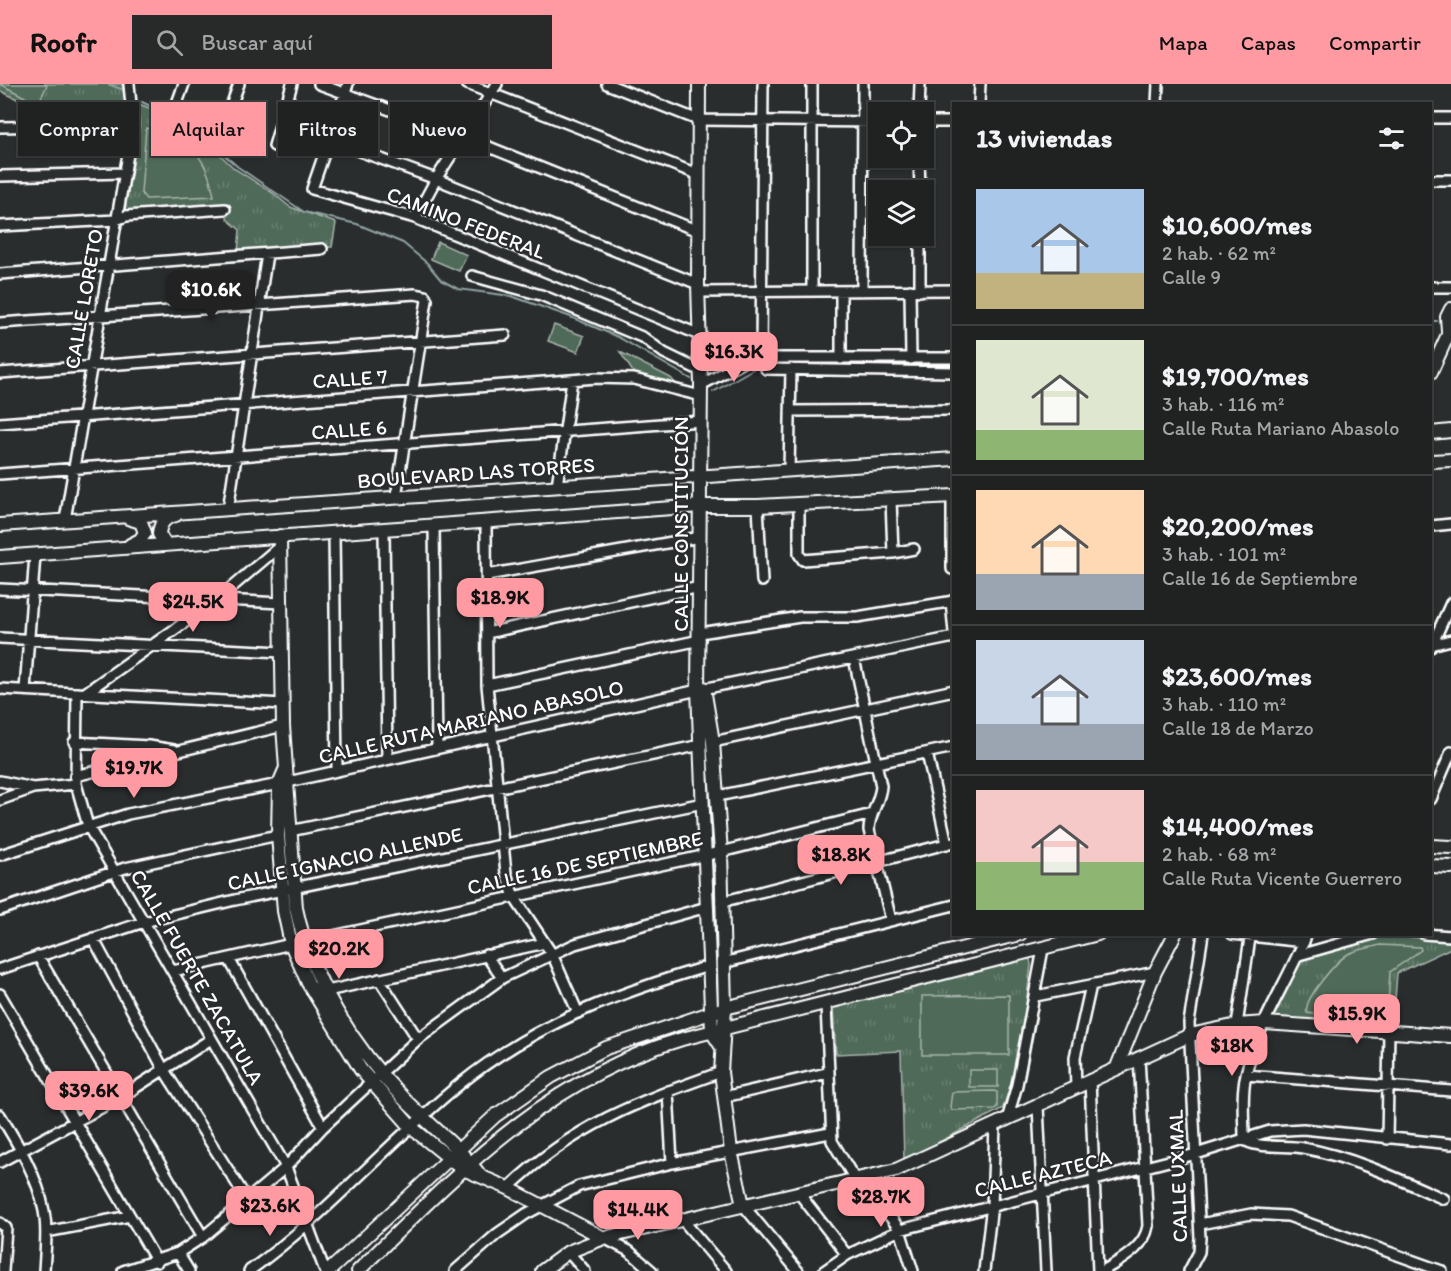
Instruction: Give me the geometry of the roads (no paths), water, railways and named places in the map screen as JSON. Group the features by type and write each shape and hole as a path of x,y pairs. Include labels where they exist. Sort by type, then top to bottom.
{"main road":[{"name":"CALLE CONSTITUCIÓN","path":"699,84 697,174 701,371 701,685 707,743 718,796 725,1008 722,1046 724,1097 731,1151 743,1205"},
{"path":"1433,361 1450,330 1447,316 1451,309"},
{"path":"1432,433 1451,431"},
{"name":"BOULEVARD LAS TORRES","path":"0,525 952,459"},
{"path":"1432,461 1451,460"},
{"path":"0,557 165,544 280,541 334,533 700,506 758,506 952,496"},
{"path":"165,544 159,534 161,524 167,518 183,513"},
{"path":"124,517 141,522 145,533 140,540 124,548"},
{"path":"280,541 283,726 286,769 283,783 282,890 291,944 324,1012 412,1128 454,1153"},
{"name":"CALLE CONSTITUCIÓN","path":"707,743 704,803 712,1032"},
{"path":"284,833 295,888 296,908 305,942 327,991 375,1078 423,1118 467,1166 539,1206 604,1238"},
{"path":"1432,846 1451,848"},
{"path":"1432,866 1451,867"},
{"path":"327,1271 454,1153 523,1094 575,1064 621,1042 711,1012 1012,936"},
{"path":"358,1271 467,1166 515,1124 573,1086 635,1054 712,1032 826,1005 1091,936"},
{"path":"1117,1067 1155,972 1174,936"},
{"path":"542,1271 568,1252 604,1238 909,1166 1117,1067 1190,1035 1237,1024 1265,1023 1451,1036"},
{"path":"712,1032 722,1046"}],"street":[{"name":"CALLE LORETO","path":"129,84 131,102"},
{"path":"177,102 183,84"},
{"path":"232,102 239,84"},
{"path":"274,146 292,84"},
{"path":"320,84 346,89 390,107"},
{"path":"467,84 697,174"},
{"path":"485,102 497,84"},
{"path":"607,84 698,120 868,122"},
{"path":"761,358 764,290 763,84"},
{"path":"812,84 812,290"},
{"path":"862,291 863,84"},
{"path":"919,102 920,84"},
{"path":"979,102 980,84"},
{"path":"1157,102 1158,84"},
{"path":"1432,118 1451,118"},
{"path":"934,122 952,122"},
{"path":"0,127 18,127"},
{"path":"488,147 698,231"},
{"name":"CALLE LORETO","path":"65,520 128,156"},
{"name":"CAMINO FEDERAL","path":"323,156 312,189 415,218 573,285 700,335"},
{"path":"373,156 436,179 698,288 841,291 952,290"},
{"path":"415,218 451,156"},
{"path":"0,176 125,173"},
{"path":"1432,180 1451,180"},
{"path":"0,226 116,220 126,216 225,209"},
{"path":"911,359 919,246"},
{"path":"0,274 321,249"},
{"path":"228,510 267,254"},
{"path":"472,276 541,295 644,338 664,353 701,371"},
{"path":"1432,287 1451,287"},
{"path":"841,291 841,359"},
{"path":"0,323 415,294 426,296 422,343 396,498"},
{"path":"0,373 505,335"},
{"path":"701,391 748,359 952,358"},
{"path":"766,369 952,372"},
{"path":"789,471 791,369"},
{"name":"CALLE 7","path":"0,423 572,380 634,379 701,391"},
{"path":"558,486 572,380"},
{"path":"790,411 952,410"},
{"name":"CALLE 6","path":"0,474 701,422"},
{"path":"891,500 893,553"},
{"path":"799,504 801,559 893,553 914,549"},
{"path":"758,506 762,581"},
{"path":"486,522 487,685 506,873 514,897 552,954 578,1013"},
{"path":"1432,526 1451,524"},
{"path":"434,527 437,747"},
{"path":"384,531 387,759"},
{"path":"334,533 338,770"},
{"path":"487,575 700,537"},
{"path":"81,693 219,598 280,541"},
{"path":"25,690 35,555"},
{"path":"487,633 700,587"},
{"path":"0,589 219,598 281,603"},
{"path":"487,685 800,617 857,617 952,601"},
{"path":"1432,643 1451,603"},
{"name":"CALLE RUTA MARIANO ABASOLO","path":"0,855 128,814 283,783 492,736 701,685 854,658 952,634"},
{"path":"0,638 282,652"},
{"path":"1432,645 1451,640"},
{"path":"854,658 877,761 880,798 872,814 869,830 891,920"},
{"path":"0,689 283,704"},
{"path":"0,910 116,873 125,868 952,690"},
{"name":"CALLE FUERTE ZACATULA","path":"81,693 74,742 76,780 88,826 286,1167 327,1271"},
{"path":"0,800 33,788 76,780 178,751 283,726"},
{"path":"74,742 149,746 178,751"},
{"path":"718,796 877,761 952,747"},
{"path":"1432,797 1451,752"},
{"path":"721,902 950,843 927,753"},
{"path":"0,781 33,788"},
{"name":"CALLE IGNACIO ALLENDE","path":"0,969 144,922 282,890 704,803"},
{"name":"CALLE 16 DE SEPTIEMBRE","path":"305,942 705,856 872,814"},
{"path":"723,963 952,905"},
{"path":"123,1271 157,1262 178,1253 203,1237 286,1167 323,1127 418,1039 502,978 552,954 615,932 708,907"},
{"path":"1432,935 1451,936"},
{"name":"CALLE UXMAL","path":"1189,1271 1199,1252 1200,1224 1189,1023 1203,936"},
{"path":"1242,936 1305,938 1299,955 1265,1023 1246,1075 1244,1139 1251,1144 1314,1151 1384,1173 1444,1199"},
{"path":"1299,955 1366,936"},
{"path":"93,938 164,1070 248,1201"},
{"path":"1237,1024 1251,938"},
{"path":"327,991 545,943"},
{"path":"173,971 291,944"},
{"path":"1007,1120 1036,996 1043,949"},
{"path":"486,955 502,978"},
{"path":"38,956 203,1237"},
{"path":"229,959 323,1127"},
{"path":"249,1271 308,1225 423,1118 485,1065 518,1043 578,1013 639,987 709,966"},
{"path":"1036,996 1155,972"},
{"path":"379,980 418,1039"},
{"path":"1076,1088 1075,1057 1091,985"},
{"path":"0,994 157,1262"},
{"path":"826,1005 830,1133 840,1156 856,1180 877,1199 900,1230 913,1271"},
{"path":"1387,1139 1389,1032"},
{"path":"0,1162 121,1097 211,1039"},
{"path":"1090,1080 1100,1271 1140,1245 1146,1237 1148,1226 1139,1057"},
{"path":"508,1188 539,1158 599,1121 668,1091 722,1072"},
{"path":"724,1097 827,1073"},
{"path":"1246,1075 1451,1091"},
{"path":"668,1091 672,1163"},
{"path":"1038,1106 1046,1271"},
{"path":"0,1115 22,1152 42,1199 46,1232 44,1271"},
{"path":"984,1271 992,1205 995,1126"},
{"name":"CALLE AZTECA","path":"824,1271 847,1256 900,1230 1197,1154 1285,1129 1451,1144"},
{"path":"455,1271 497,1234 539,1206 579,1186 672,1163 830,1133"},
{"path":"798,1192 847,1256"},
{"path":"743,1205 798,1271"},
{"path":"1200,1224 1251,1214 1288,1216 1442,1271"},
{"path":"46,1232 130,1216"},
{"path":"681,1218 726,1271"},
{"path":"3,1224 3,1271"},
{"path":"604,1238 629,1251 652,1271"},
{"path":"568,1252 585,1271"},
{"path":"178,1253 189,1271"}],"waterway":[{"path":"108,84 121,89"},
{"path":"142,102 189,124 238,167 304,212 357,224 403,243 427,263 441,280 458,289 511,296 568,316 618,337 691,379"},
{"path":"1432,321 1437,321"},
{"path":"713,392 760,365 952,365"}]}
